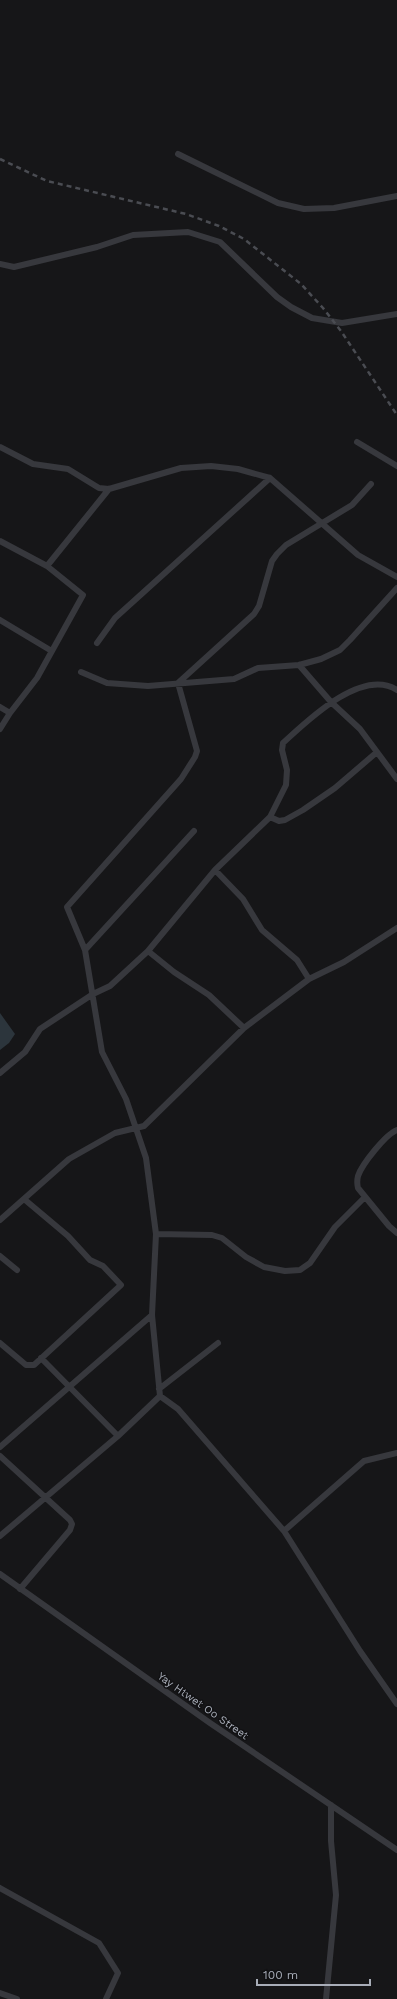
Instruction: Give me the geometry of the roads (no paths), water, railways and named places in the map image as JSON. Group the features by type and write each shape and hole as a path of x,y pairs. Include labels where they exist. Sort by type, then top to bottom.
{"street":[{"path":"178,154 278,203 304,209 334,208 397,196"},
{"path":"0,264 14,267 97,247 133,235 188,232 220,242 277,297 291,307 312,318 342,323 397,314"},
{"path":"357,442 397,466"},
{"path":"0,447 33,464 68,469 99,488 109,489 182,468 211,466 238,469 270,478 358,555 397,577"},
{"path":"97,643 115,618 270,478"},
{"path":"178,682 254,614 259,606 272,561 277,554 286,545 352,505 371,484"},
{"path":"48,566 109,489"},
{"path":"0,540 48,566 83,595 50,650 37,678 10,713 0,730"},
{"path":"81,672 107,683 148,686 178,682 234,679 258,668 299,665 321,659 340,650 388,600 397,588"},
{"path":"0,620 50,650"},
{"path":"299,665 331,702 360,729 397,779"},
{"path":"178,682 197,751 196,757 181,779 69,904 68,910 86,950 102,1052 126,1099 134,1127 146,1158 156,1234 152,1315 160,1396 178,1409 284,1531 360,1651 397,1704"},
{"path":"0,1073 25,1052 40,1029 93,994 110,986 148,951 215,870 270,817 286,785 287,770 282,750 283,743 331,702 371,684 379,684 397,690"},
{"path":"0,707 10,713"},
{"path":"270,817 279,821 286,820 303,810 335,788 377,752"},
{"path":"86,950 194,831"},
{"path":"215,870 243,899 262,930 297,960 310,979"},
{"path":"0,1220 69,1159 115,1133 134,1127 139,1128 144,1126 244,1028 310,979 344,962 397,928"},
{"path":"148,951 174,972 210,995 244,1028"},
{"path":"397,1130 377,1148 359,1174 357,1180 358,1188 389,1226 397,1233"},
{"path":"156,1234 212,1235 222,1238 246,1257 264,1267 285,1271 300,1270 310,1264 335,1227 365,1197"},
{"path":"0,1343 26,1365 34,1365 121,1285 104,1266 90,1260 68,1236 24,1199"},
{"path":"0,1256 17,1270"},
{"path":"0,1447 68,1386 152,1315"},
{"path":"159,1389 218,1343"},
{"path":"41,1358 118,1436"},
{"path":"0,1536 118,1436 160,1396"},
{"path":"284,1531 364,1461 397,1452"},
{"path":"0,1456 70,1520 72,1524 70,1530 20,1589"},
{"name":"Yay Htwet Oo Street","path":"0,1574 210,1723 397,1850"},
{"path":"326,1999 336,1895 331,1841 332,1805"},
{"path":"0,1888 99,1943 118,1973 106,1999"},
{"path":"0,1993 17,1999"}],"railway":[{"path":"0,159 47,181 186,214 219,226 244,239 301,284 323,308 341,331 397,415"}]}
